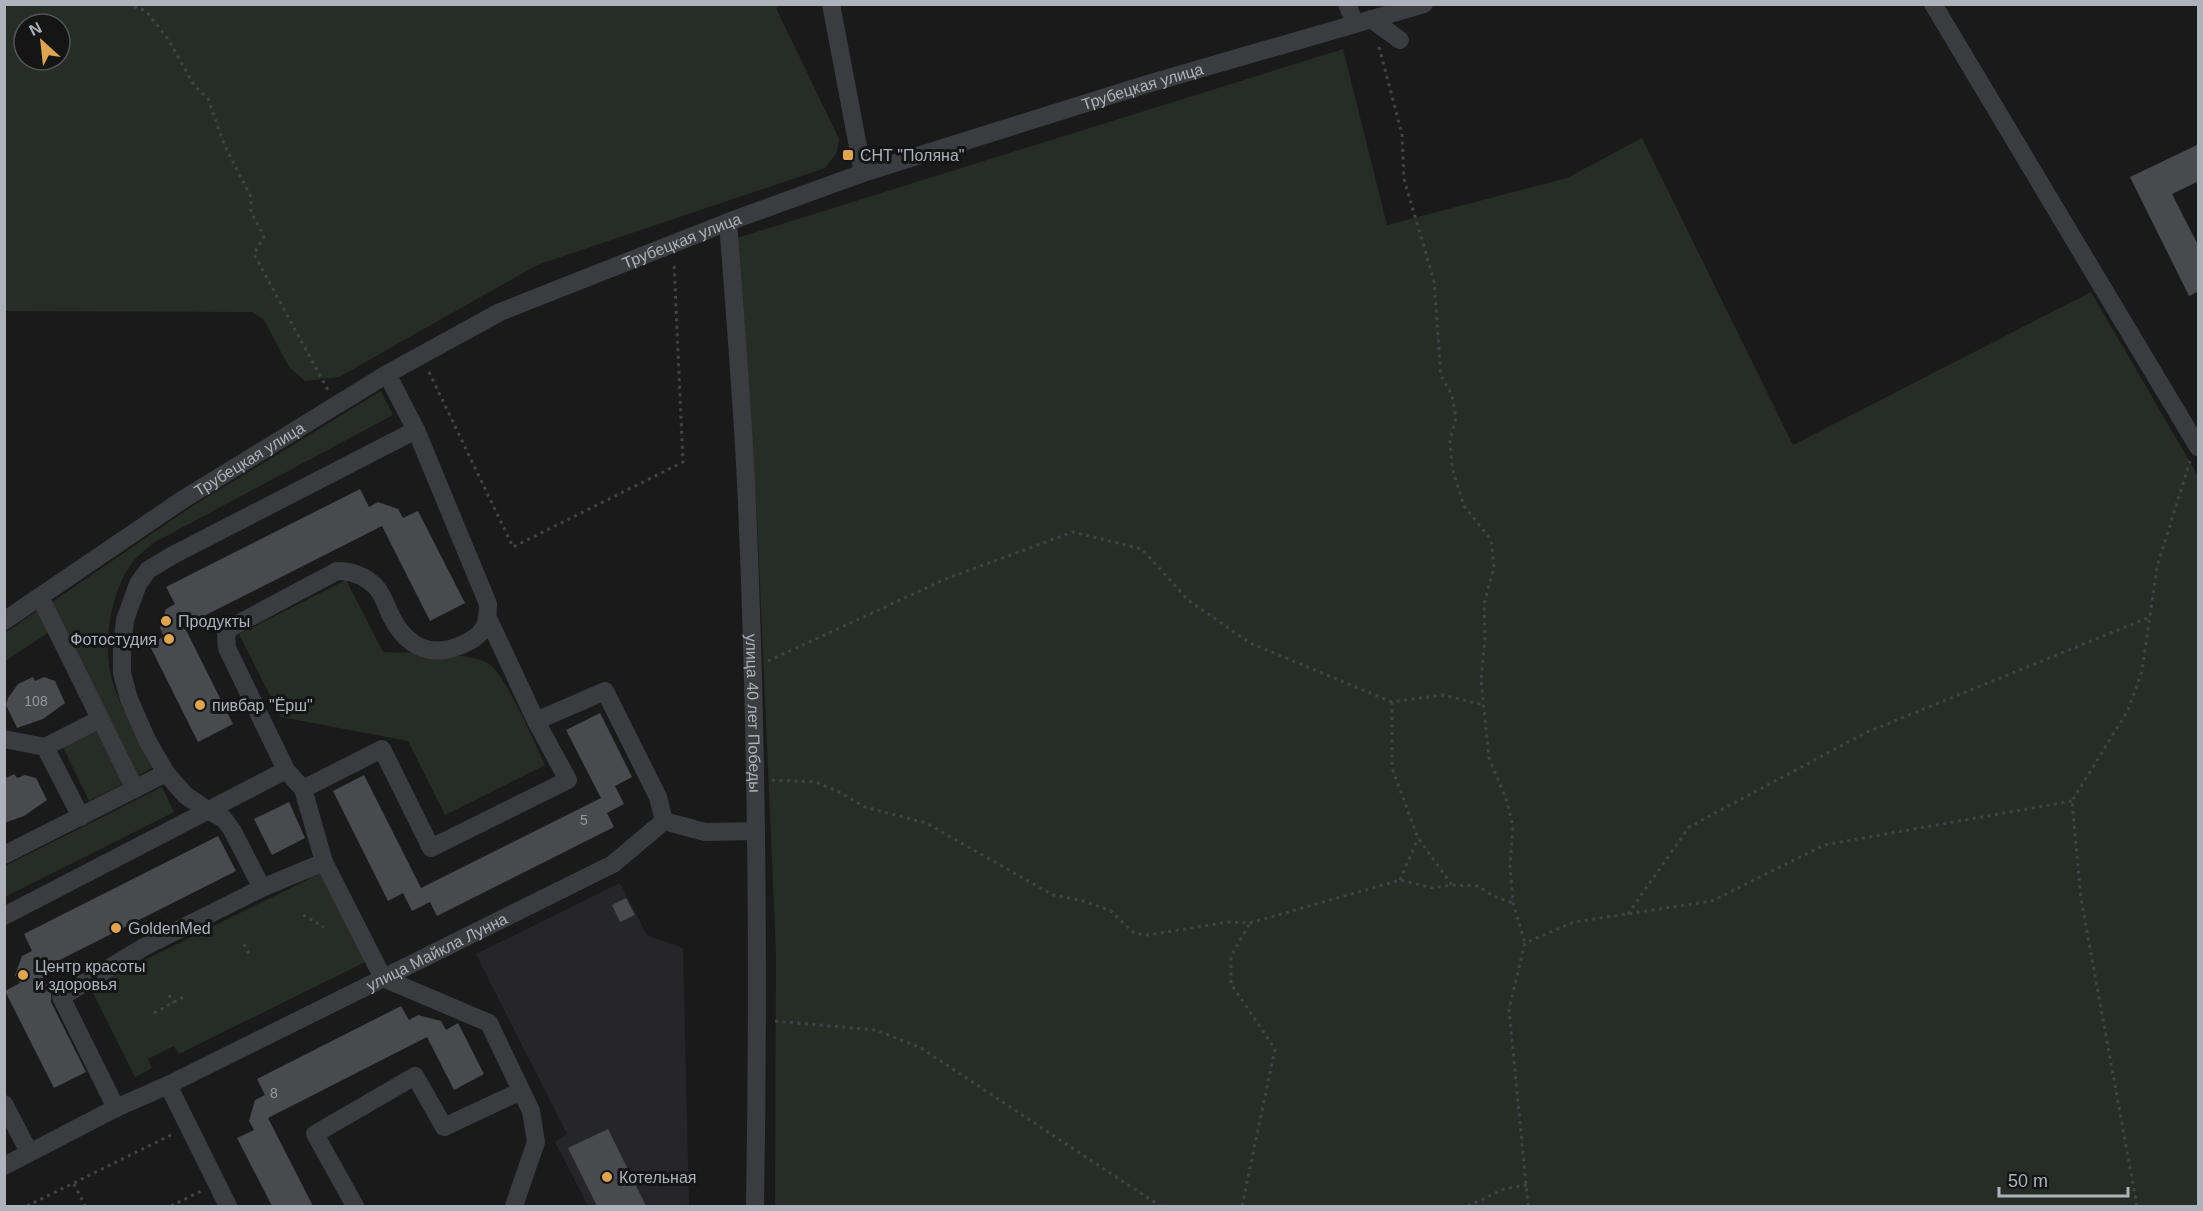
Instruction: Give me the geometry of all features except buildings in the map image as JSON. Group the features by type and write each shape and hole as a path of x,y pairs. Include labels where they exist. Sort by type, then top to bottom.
{"street":[{"path":"831,4 863,173"},
{"path":"1347,4 1363,22 1400,40"},
{"name":"Трубецкая улица","path":"4,621 182,500 387,374 500,312 728,222 863,173 1144,85 1424,4"},
{"path":"1933,4 2197,445"},
{"name":"улица 40 лет Победы","path":"728,222 747,500 753,668 758,1020 755,1206"},
{"path":"387,374 416,430 488,604 488,618 480,636 454,649 442,651 414,644 405,638 396,626 376,587 350,571 337,571 230,628 226,635 227,648 286,770 303,789 324,862 383,978 489,1023 531,1111 536,1142 514,1206"},
{"path":"262,888 224,819 185,795 166,773 138,719 129,699 122,673 125,620 138,584 148,570 416,430"},
{"path":"40,597 135,789"},
{"path":"303,789 382,749 431,848 567,780 536,721 488,618"},
{"path":"536,721 605,691 658,797 664,822 705,832 755,831"},
{"path":"4,739 45,747 100,719"},
{"path":"45,747 81,817"},
{"path":"4,916 286,770"},
{"path":"4,855 166,773"},
{"name":"улица Майкла Лунна","path":"4,1166 116,1108 168,1085 613,864 664,822"},
{"path":"116,1108 61,997 144,947 262,888 324,862"},
{"path":"355,1206 315,1134 415,1076 444,1127 521,1091"},
{"path":"168,1085 228,1206"},
{"path":"4,1104 29,1152"}],"path":[{"path":"127,4 146,11 168,39 194,85 208,99 224,144 250,197 251,212 264,236 254,254 336,405"},
{"path":"1363,22 1392,93 1402,134 1404,179 1434,281 1441,376 1452,395 1456,418 1450,441 1452,468 1464,506 1491,540 1494,567 1484,604 1485,637 1481,680 1489,758 1507,801 1514,827 1510,866 1513,903 1525,943 1509,1009 1528,1206"},
{"path":"429,371 513,547 683,462 674,251"},
{"path":"2137,1206 2081,899 2072,801 2128,710 2142,671 2157,567 2197,445"},
{"path":"753,668 948,578 1073,532 1142,549 1188,600 1250,644 1392,702 1443,695 1484,705"},
{"path":"1628,914 1689,827 1865,733 2150,617"},
{"path":"1392,702 1392,768 1418,838 1452,885"},
{"path":"754,779 816,782 865,807 926,823 1053,896 1084,901 1111,911 1134,933 1148,935 1228,922 1250,923 1284,912 1327,903 1400,880 1433,888 1452,885 1478,886 1493,896 1513,903"},
{"path":"1525,943 1574,922 1712,901 1824,845 2072,801"},
{"path":"1400,880 1418,838"},
{"path":"303,915 324,927"},
{"path":"1242,1206 1275,1049 1231,984 1231,956 1250,923"},
{"path":"244,944 250,956"},
{"path":"169,995 173,1003"},
{"path":"154,1013 185,996"},
{"path":"758,1020 876,1029 921,1048 1160,1206"},
{"path":"27,1206 188,1126"},
{"path":"74,1184 85,1206"},
{"path":"171,1206 217,1184"},
{"path":"1468,1206 1504,1189 1527,1185"}],"shaded area":[{"path":"5,4 780,5 776,8 839,139 837,152 825,168 537,265 339,377 305,381 289,367 264,320 252,312 5,311"},
{"path":"1343,49 1387,225 1567,178 1642,138 1793,445 2091,292 2198,476 2198,1206 775,1206 776,953 757,516 737,238"},
{"path":"381,391 393,415 155,542 137,557 128,569 115,599 108,650 109,666 116,691 154,767 138,776 52,602 188,509"},
{"path":"346,580 383,652 454,655 481,660 489,664 512,695 545,765 445,815 408,741 281,717 239,634"},
{"path":"37,611 48,633 5,661 5,633"},
{"path":"96,731 123,784 89,801 63,747"},
{"path":"162,787 174,812 5,897 5,866"},
{"path":"323,872 367,961 179,1054 174,1046 148,1059 152,1068 135,1077 90,987"},
{"path":"620,883 647,935 683,948 689,1206 588,1206 555,1142 567,1134 476,954"}],"place":[{"name":"СНТ \"Поляна\"","path":"848,155"},
{"name":"Продукты","path":"166,621"},
{"name":"Фотостудия","path":"169,639"},
{"name":"пивбар \"Ёрш\"","path":"200,705"},
{"name":"GoldenMed","path":"116,928"},
{"name":"Центр красоты и здоровья","path":"23,975"},
{"name":"Котельная","path":"607,1177"}]}
